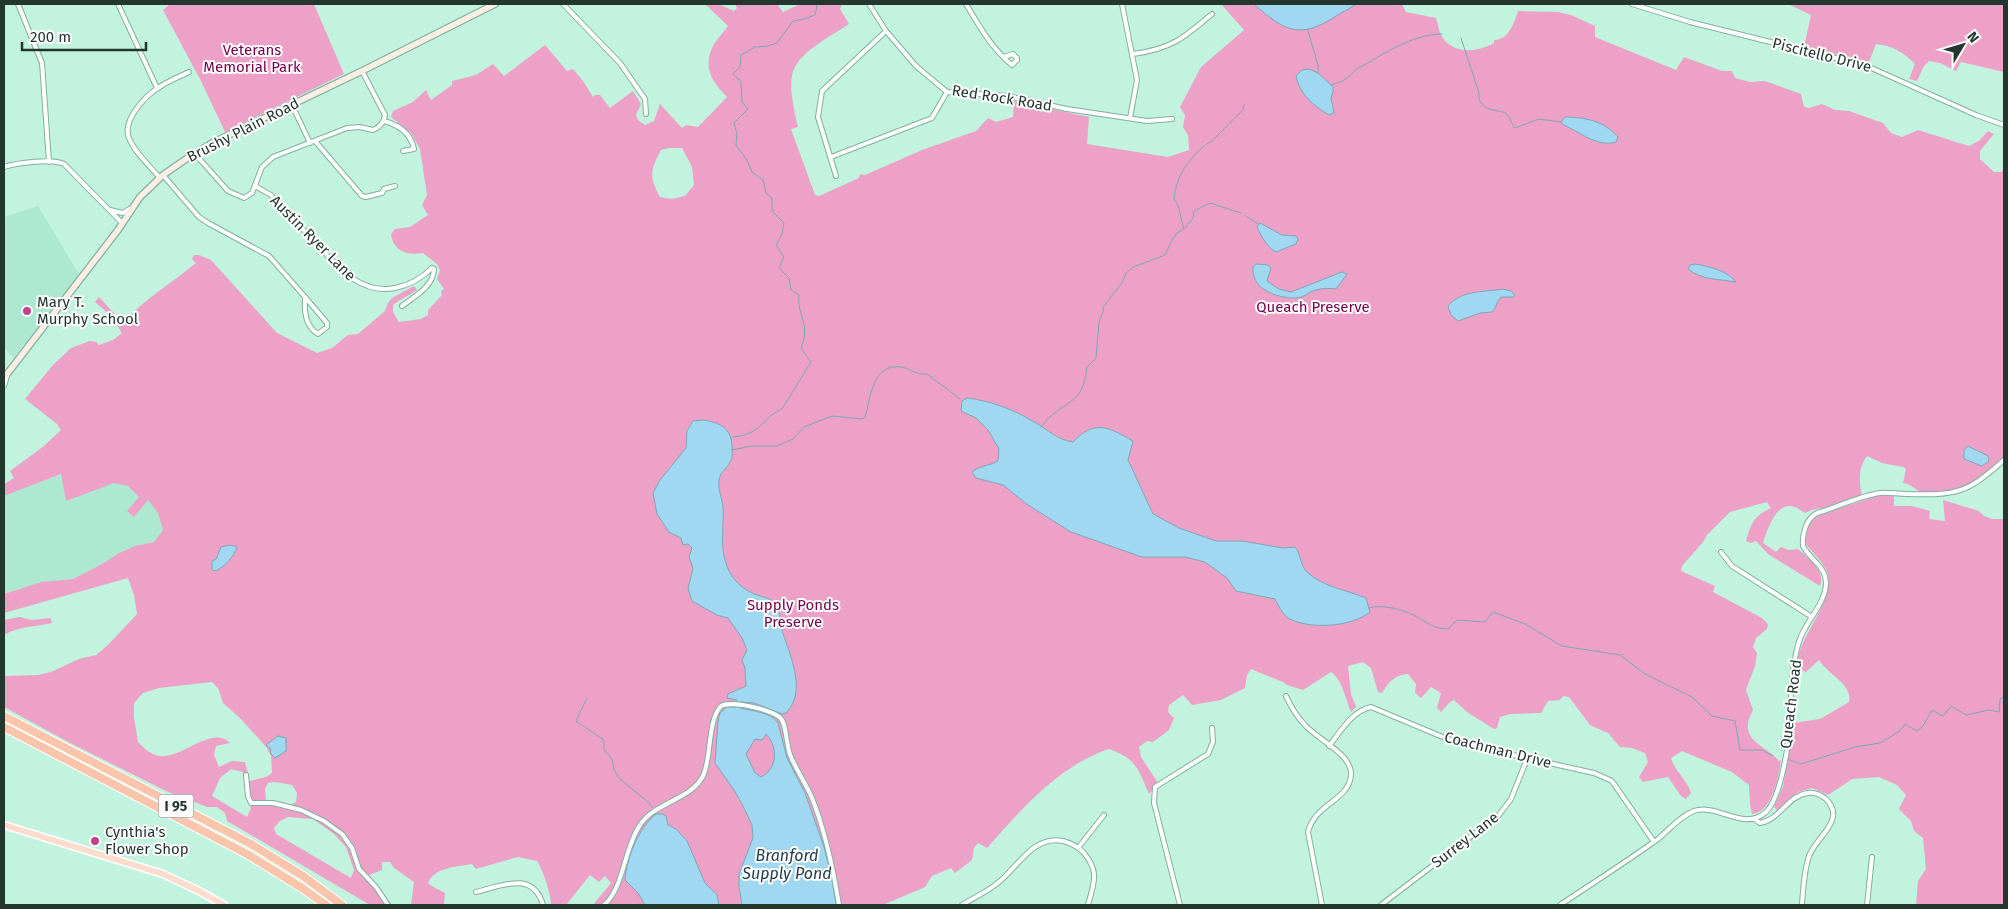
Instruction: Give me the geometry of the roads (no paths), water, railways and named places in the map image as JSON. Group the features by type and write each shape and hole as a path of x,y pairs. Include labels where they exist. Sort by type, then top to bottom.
{"highway":[{"name":"I 95","path":"4,716 250,844 303,876 342,905"},
{"name":"I 95","path":"4,728 247,854 326,905"}],"main road":[{"name":"Brushy Plain Road","path":"4,378 146,191 161,176 194,153 495,4"},
{"path":"4,825 163,874 224,905"}],"street":[{"path":"18,4 42,63 49,162"},
{"path":"118,4 157,88"},
{"path":"563,4 620,63 645,99 646,114"},
{"name":"Red Rock Road","path":"869,4 886,31 916,66 948,92 1008,96 1067,109 1147,121 1172,119"},
{"path":"966,4 984,33 1004,57"},
{"path":"1122,4 1137,80 1130,118"},
{"name":"Piscitello Drive","path":"1632,4 1690,22 1867,66 1976,115 2004,125"},
{"path":"1132,54 1155,51 1185,37 1212,14"},
{"path":"836,176 818,117 822,90 886,31"},
{"path":"194,153 221,184 235,196 244,198 248,196 255,186 262,166 273,157 347,128 360,127 373,130 380,126 384,121 385,115 362,71"},
{"path":"189,72 157,88 131,117 127,128 129,137 134,146 200,217 269,256 305,297 327,323 327,327 318,334 306,319 305,297"},
{"path":"831,157 932,118 948,92"},
{"path":"292,105 310,143"},
{"path":"384,121 398,126 412,141 414,149 403,151"},
{"path":"315,141 362,196 366,197 382,193 384,189 395,186"},
{"path":"4,167 58,161 64,164 122,224"},
{"name":"Austin Ryer Lane","path":"255,186 271,195 345,274 362,284 376,289 403,286 418,280 432,268 434,269 429,283 402,306"},
{"path":"108,209 123,213 135,206"},
{"path":"4,386 9,371"},
{"name":"Queach Road","path":"1754,819 1764,813 1771,805 1780,783 1790,720 1790,688 1798,646 1823,598 1826,583 1822,569 1803,546 1802,540 1805,529 1812,516 1878,493 1935,495 1959,491 1978,481 2004,460"},
{"path":"1721,552 1732,566 1812,617"},
{"path":"1286,696 1297,716 1306,727 1346,760 1351,772 1346,790 1318,812 1310,824 1308,832 1322,905"},
{"path":"604,905 613,893 628,849 641,823 663,805 691,790 701,779 706,765 715,714 718,708 724,704 770,712 782,720 789,753 811,796 824,831 832,862 839,905"},
{"name":"Coachman Drive","path":"1329,746 1355,713 1363,708 1371,707 1445,738 1527,759 1594,772 1612,781 1654,842"},
{"path":"1180,905 1154,803 1154,791 1155,788 1208,754 1213,742 1212,728"},
{"name":"Surrey Lane","path":"1382,905 1499,815 1511,800 1527,759"},
{"path":"246,775 248,796 251,803 273,803 301,810 324,820 342,834 352,848 359,869 376,887 388,905"},
{"path":"1560,905 1654,842 1687,814 1700,809 1712,810 1736,818 1754,819 1760,823 1767,821 1796,798 1809,792 1822,796 1832,810 1831,824 1809,856 1802,905"},
{"path":"1078,848 1104,815"},
{"path":"962,905 996,885 1032,849 1046,841 1058,840 1078,848 1092,862 1095,877 1088,905"},
{"path":"1867,905 1872,857"},
{"path":"476,892 517,882 539,894 543,905"}],"water":[{"path":"1254,4 1356,4 1323,23 1302,30 1293,29 1274,21"},
{"path":"1309,69 1318,73 1333,87 1331,98 1334,113 1329,115 1318,107 1308,99 1301,89 1296,76 1302,70"},
{"path":"1565,117 1587,119 1607,127 1618,137 1616,142 1603,143 1589,138 1564,125 1561,122"},
{"path":"1260,223 1282,235 1296,236 1298,239 1296,244 1276,252 1260,234 1257,227"},
{"path":"1256,264 1268,265 1271,268 1267,281 1279,289 1291,292 1342,272 1347,274 1336,289 1321,289 1301,297 1288,298 1266,291 1260,286 1253,275 1253,267"},
{"path":"1695,264 1723,272 1736,282 1693,273 1688,269 1690,265"},
{"path":"1503,289 1511,291 1515,295 1513,297 1501,297 1492,312 1480,313 1458,321 1451,315 1448,306 1466,294"},
{"path":"967,398 993,403 1010,409 1067,441 1073,442 1088,430 1095,428 1109,429 1124,436 1133,441 1128,460 1153,514 1179,528 1216,541 1242,541 1283,548 1295,547 1307,572 1328,585 1366,598 1370,612 1353,621 1342,624 1318,625 1297,622 1286,617 1275,599 1236,591 1227,578 1205,562 1185,557 1142,557 1071,532 1028,505 1003,485 976,478 972,472 998,461 999,449 988,430 976,418 961,411 962,401"},
{"name":"Branford Supply Pond","path":"703,420 715,423 724,428 730,435 732,458 721,475 719,484 723,507 722,541 725,560 730,573 738,583 748,591 771,600 778,607 781,627 795,672 796,694 786,713 782,714 754,703 741,702 740,708 766,714 778,723 787,758 805,793 824,847 836,905 742,905 739,874 753,838 752,825 734,790 715,763 720,713 727,707 737,707 737,700 727,698 728,694 746,686 745,668 742,660 747,650 742,638 728,618 717,615 692,601 688,589 693,568 689,557 692,548 688,544 683,545 681,538 669,532 657,514 653,493 660,480 686,448 687,431 693,421","holes":["766,734 774,751 773,763 771,769 761,777 755,773 746,754 755,739 762,740"]},
{"path":"1968,446 1988,456 1989,461 1982,466 1964,459 1964,450"},
{"path":"230,545 237,547 231,558 216,571 212,570 212,561 216,559 221,547"},
{"path":"278,736 286,738 286,751 275,758 271,754 270,748 266,745"},
{"name":"Branford Supply Pond","path":"656,814 666,816 668,825 676,829 687,841 705,883 717,895 719,905 645,905 638,893 625,880 634,844 644,827"}],"waterway":[{"path":"733,437 750,433 782,409 811,362 801,348 805,333 799,295 791,290 789,278 779,268 784,257 776,245 782,234 784,223 772,211 772,198 766,193 763,180 752,172 747,160 736,145 737,134 734,123 748,109 742,102 741,81 733,74 740,67 741,55 755,47 777,43 793,21 815,15 817,6 815,4"},
{"path":"1308,31 1318,65 1318,73"},
{"path":"1331,85 1344,80 1357,69 1398,46 1419,38 1442,34"},
{"path":"1461,38 1480,100 1485,107 1507,114 1515,128 1539,119 1561,122"},
{"path":"1041,427 1056,411 1076,397 1081,390 1087,367 1096,358 1099,322 1104,309 1102,308 1122,283 1126,273 1133,267 1165,255 1177,233 1184,229 1178,206 1174,199 1177,184 1187,165 1196,153 1215,138 1243,110 1244,104"},
{"path":"1185,228 1193,218 1194,211 1210,203 1241,213"},
{"path":"1246,216 1258,224"},
{"path":"732,450 752,446 777,446 793,439 804,427 832,416 862,419 865,417 874,383 884,370 891,367 901,367 920,374 927,374 960,399"},
{"path":"1368,608 1386,607 1398,609 1410,613 1434,626 1448,629 1457,620 1485,622 1493,612 1525,624 1562,646 1620,655 1645,674 1692,697 1712,716 1735,721 1740,750 1762,750 1773,756"},
{"path":"1787,759 1801,764 1855,747 1880,743 1900,731 1905,724 1917,731 1923,726 1932,710 1943,716 1951,706 1966,715 1989,710 1999,712 2000,699 2004,697"},
{"path":"587,698 576,721 604,740 604,750 612,759 614,770 619,778 653,808"}],"place":[{"name":"Mary T. Murphy School","path":"27,311"},
{"name":"Cynthia's Flower Shop","path":"95,841"}],"park label":[{"name":"Veterans Memorial Park","path":"252,58"},
{"name":"Queach Preserve","path":"1313,307"},
{"name":"Supply Ponds Preserve","path":"793,614"}]}
